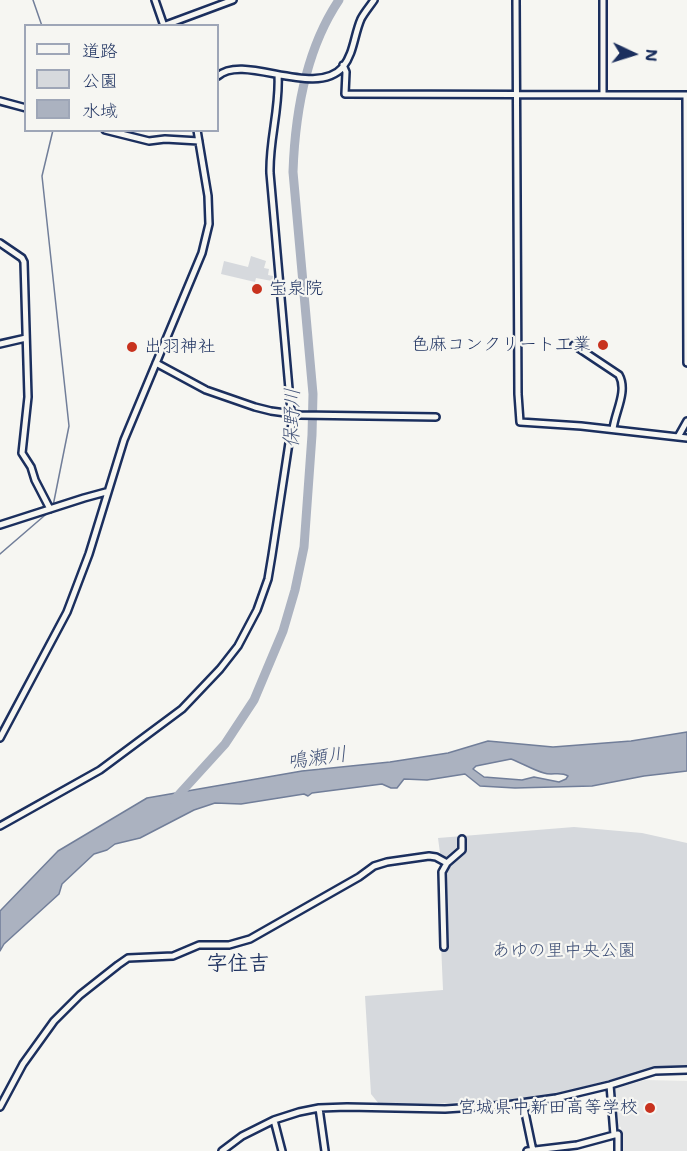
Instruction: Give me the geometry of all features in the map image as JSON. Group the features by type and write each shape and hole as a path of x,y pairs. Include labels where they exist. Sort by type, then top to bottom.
{"street":[{"path":"155,0 163,24"},
{"path":"166,24 233,0"},
{"path":"219,75 241,69 311,79 329,76 344,65 361,19 374,0"},
{"path":"516,0 520,422 613,429 687,438"},
{"path":"603,0 603,94"},
{"path":"344,65 345,94 686,95 687,363"},
{"path":"0,826 100,770 183,709 238,646 257,610 268,579 291,423 270,173 272,137 279,96 278,75"},
{"path":"0,101 24,107"},
{"path":"113,132 149,141 165,139 199,141"},
{"path":"0,738 67,612 89,554 106,492 124,440 202,253 208,224 208,196 197,132"},
{"path":"0,243 22,258 24,262 28,397 22,453 52,509"},
{"path":"0,344 26,338"},
{"path":"574,345 619,375 622,380 613,429"},
{"path":"156,363 206,390 255,407 300,415 436,417"},
{"path":"678,437 687,421"},
{"path":"0,525 106,492"},
{"path":"444,947 441,878 443,868 462,850 462,839"},
{"path":"0,1107 22,1064 54,1021 80,995 128,958 173,956 199,945 230,945 250,939 381,863 429,856 447,863"},
{"path":"222,1151 242,1136 274,1120 319,1108 454,1108 523,1103 610,1085 655,1071 687,1070"},
{"path":"610,1085 614,1135"},
{"path":"523,1103 531,1151 576,1145 618,1134 618,1151"},
{"path":"319,1108 325,1151"},
{"path":"274,1120 282,1151"}],"shaded area":[{"name":"宮城県中新田高等学校","path":"645,1080 687,1081 687,1151 621,1151 621,1127 615,1126 612,1089"}],"green space":[{"path":"251,256 266,261 264,268 269,269 268,275 273,276 272,281 256,278 255,282 221,274 224,261 248,267"},
{"name":"あゆの里中央公園","path":"574,827 642,833 687,843 687,1074 632,1074 531,1098 379,1104 371,1094 365,996 443,990 438,874 441,861 438,838"}],"water":[{"path":"687,732 687,771 592,786 515,788 480,786 465,774 427,780 404,779 397,788 382,784 241,804 215,803 194,810 140,838 115,844 107,850 94,854 62,884 59,894 4,944 0,951 0,911 58,851 147,798 302,771 390,762 448,753 488,741 553,747 631,741","holes":["511,759 544,773 568,776 559,782 534,777 522,780 484,777 473,769 476,766"]}],"waterway":[{"path":"33,0 41,24"},
{"name":"保野川","path":"174,800 225,744 254,700 283,631 304,547 313,394 293,172 294,150 300,105 310,61 318,39 339,0"},
{"path":"53,132 42,176 69,426 53,506"},
{"path":"0,554 51,510"}],"place":[{"name":"宝泉院","path":"257,289"},
{"name":"色麻コンクリート工業","path":"603,345"},
{"name":"出羽神社","path":"132,347"},
{"name":"宮城県中新田高等学校","path":"650,1108"}],"district":[{"name":"字住吉","path":"238,965"}],"water label":[{"name":"鳴瀬川","path":"317,759"}]}
